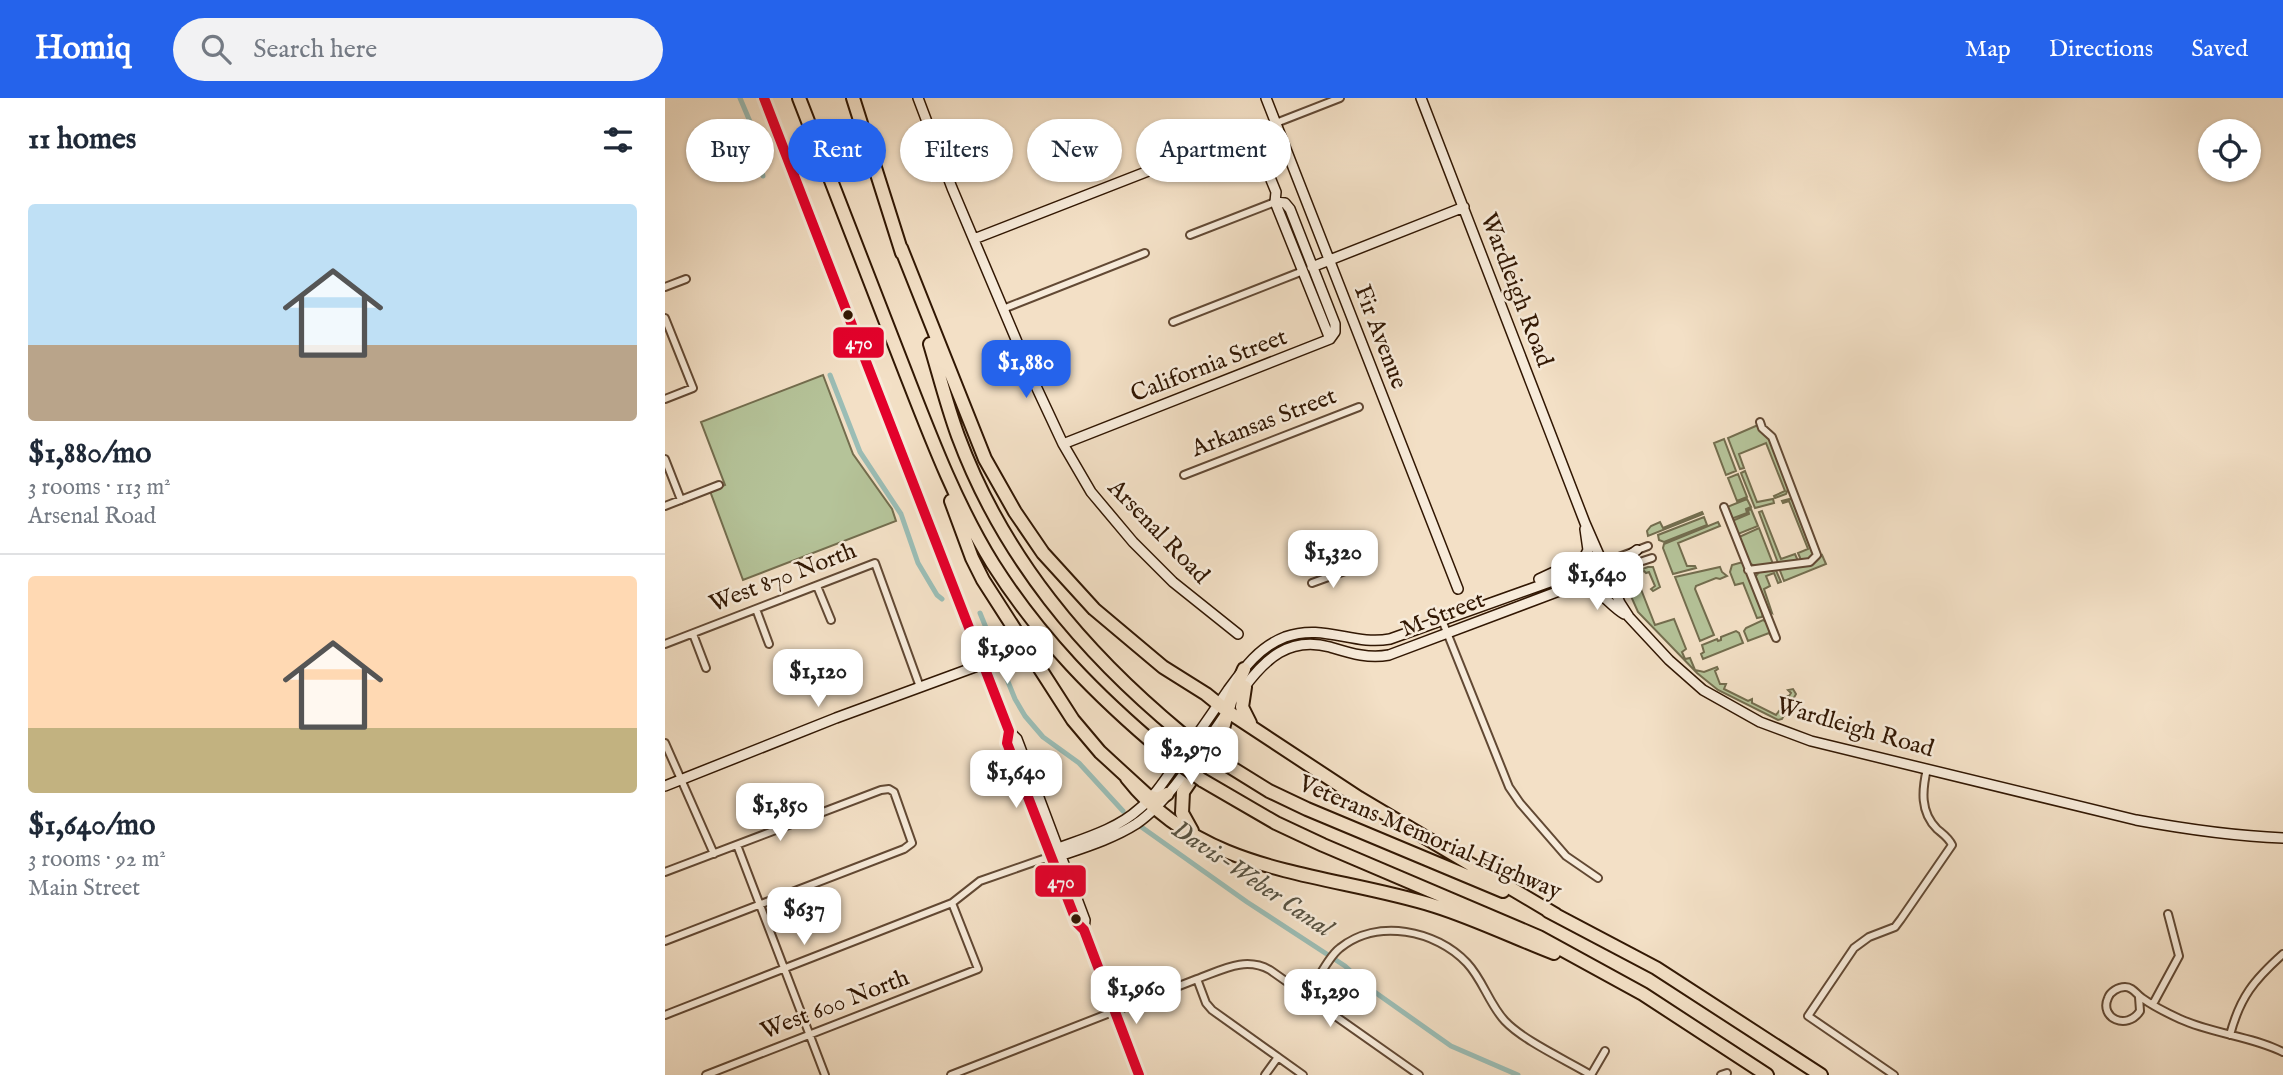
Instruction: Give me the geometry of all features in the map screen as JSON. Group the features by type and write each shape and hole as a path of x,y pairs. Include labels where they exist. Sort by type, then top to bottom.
{"highway":[{"name":"Veterans Memorial Highway","path":"799,98 955,495 993,564 1024,610 1085,682 1164,752 1202,780 1276,823 1539,937 1643,994 1767,1075"},
{"name":"Veterans Memorial Highway","path":"853,98 958,436 984,492 1030,572 1079,636 1137,697 1219,761 1269,790 1307,809 1556,915 1656,968 1821,1075"},
{"path":"901,248 985,459 1015,512 1043,553 1094,609 1163,667 1254,729 1359,798 1556,915"},
{"path":"928,431 963,536 983,580 1073,720 1149,803 1187,832 1259,865 1435,906 1607,974"},
{"path":"1215,847 1189,827 1183,816 1181,801 1187,785 1221,736 1223,708 1247,678"},
{"path":"1247,678 1241,701 1242,709 1254,729"},
{"path":"1149,803 1167,794"}],"main road":[{"path":"764,98 1009,731 1017,739 1085,920 1084,930"},
{"name":"Arsenal Road","path":"918,98 1003,309 1063,444 1091,492 1133,542 1173,582 1238,634"},
{"name":"Fir Avenue","path":"1266,98 1274,119"},
{"name":"Wardleigh Road","path":"1421,98 1585,523 1617,598 1629,617 1691,680 1741,713 1793,736 2136,820 2186,830 2283,838"},
{"path":"974,239 1251,131 1276,192 1275,202 1282,201 1288,205 1308,269 1464,207"},
{"name":"Fir Avenue","path":"1291,162 1458,589"},
{"name":"California Street","path":"1063,444 1330,339 1335,332 1335,324 1308,269"},
{"path":"1517,592 1584,558 1588,550 1584,535 1585,523"},
{"path":"1609,575 1615,566 1637,550"},
{"path":"1573,587 1599,571 1603,563"},
{"name":"M Street","path":"1247,678 1266,647 1294,634 1325,632 1366,640 1396,637 1603,563"},
{"name":"M Street","path":"1247,678 1273,656 1298,646 1322,646 1380,657 1401,652 1609,575"},
{"path":"1573,587 1596,590 1629,617"},
{"path":"665,786 983,664"},
{"path":"1167,794 1223,708"},
{"path":"1048,857 1127,829 1223,708"},
{"path":"1009,731 1007,743 1048,857 1077,923 1084,930 1139,1075"}],"street":[{"path":"1286,119 1340,98"},
{"path":"1190,235 1275,202"},
{"path":"1003,309 1145,253"},
{"path":"1173,322 1308,269"},
{"path":"665,287 687,279"},
{"path":"665,399 693,388 666,321"},
{"name":"Arkansas Street","path":"1184,475 1359,407"},
{"path":"1748,570 1811,562 1817,555 1772,437 1760,422"},
{"path":"665,459 681,499"},
{"path":"665,506 719,485"},
{"path":"1724,508 1776,638"},
{"name":"M Street","path":"1603,563 1648,546"},
{"name":"M Street","path":"1609,575 1653,558"},
{"name":"West 870 North","path":"665,644 875,563 920,687"},
{"path":"1312,583 1345,571"},
{"path":"817,586 831,620"},
{"path":"756,610 769,644"},
{"path":"1442,620 1509,787 1566,856 1598,878"},
{"path":"693,634 706,668"},
{"path":"665,743 714,854"},
{"path":"1894,1075 1808,1016 1854,948 1869,937 1895,927 1952,845 1927,815 1923,793 1927,769"},
{"path":"665,872 889,789 894,792 912,842 905,849 665,941"},
{"path":"737,845 825,1075"},
{"path":"665,1015 952,903 980,881 1048,857"},
{"name":"West 600 North","path":"706,1075 978,969 952,903"},
{"path":"2168,914 2179,956 2153,1004 2131,1020 2122,1022 2108,1013 2106,1004 2112,991 2120,987 2131,988 2139,997 2153,1004 2196,1026 2283,1052"},
{"path":"1307,996 1336,953 1352,940 1387,931 1420,934 1450,948 1466,962 1480,979 1506,1022 1517,1031 1591,1075 1605,1051"},
{"path":"2230,1035 2250,986 2283,954"},
{"path":"951,1075 1234,965 1248,963 1268,969 1419,1075"},
{"path":"1197,979 1204,999 1212,1010 1303,1075"},
{"path":"2139,997 2140,1011"},
{"path":"1265,1075 1278,1057"}],"green space":[{"path":"823,375 853,454 892,509 896,521 743,580 710,491 725,485 701,422"},
{"path":"1758,425 1769,437 1789,487 1786,494 1775,498 1774,496 1785,491 1766,443 1739,454 1744,468 1740,469 1728,438"},
{"path":"1724,439 1736,471 1726,475 1714,443"},
{"path":"1745,471 1757,502 1773,499 1774,503 1755,508 1741,473"},
{"path":"1738,474 1747,497 1737,501 1728,478"},
{"path":"1747,499 1751,507 1746,509 1747,513 1731,519 1727,507"},
{"path":"1794,500 1814,555 1811,559 1801,560 1798,553 1808,549 1789,501 1782,501"},
{"path":"1751,509 1758,526 1738,534 1732,521 1749,514 1748,510"},
{"path":"1762,511 1781,559 1795,554 1798,561 1778,563 1759,512"},
{"path":"1702,512 1703,514 1648,536 1647,531 1651,526 1660,522 1663,528"},
{"path":"1704,517 1707,525 1664,542 1659,540 1658,535"},
{"path":"1718,522 1720,526 1678,543 1687,566 1696,568 1673,574 1663,548 1664,544"},
{"path":"1759,528 1773,564 1750,564 1739,537"},
{"path":"1822,555 1826,564 1784,581 1779,568 1811,564"},
{"path":"1743,562 1763,613 1762,617 1757,618 1743,583 1735,585 1730,572 1732,565"},
{"path":"1653,567 1660,587 1653,591 1651,589 1655,586 1649,572 1639,573 1640,577 1637,579 1655,625 1674,619 1686,649 1682,652 1685,659 1690,658 1695,670 1704,672 1717,667 1715,671 1720,684 1726,684 1724,689 1748,701 1752,699 1752,703 1776,715 1779,711 1783,713 1787,699 1784,696 1789,696 1791,693 1788,690 1793,689 1796,694 1782,719 1778,720 1718,690 1697,673 1638,612 1622,576"},
{"path":"1720,567 1727,576 1696,586 1695,589 1714,635 1700,641 1675,577"},
{"path":"1775,568 1781,582 1778,583 1774,573 1766,576 1770,586 1764,589 1772,613 1768,611 1755,577 1760,571"},
{"path":"1763,620 1767,622 1772,638 1769,633 1748,641 1744,631 1746,628"},
{"path":"1736,631 1743,643 1703,659 1702,645 1721,640 1721,637"}],"waterway":[{"path":"740,98 749,119"},
{"path":"830,375 860,452 901,514 918,563 942,599"},
{"name":"Davis-Weber Canal","path":"980,613 1015,699 1025,716 1043,737 1079,763 1123,811"},
{"name":"Davis-Weber Canal","path":"1140,826 1247,902 1345,966 1369,988 1451,1046 1518,1075"}],"transit line":[{"name":"470","path":"764,98 1009,731 1007,743 1077,923 1084,930 1139,1075"}]}
